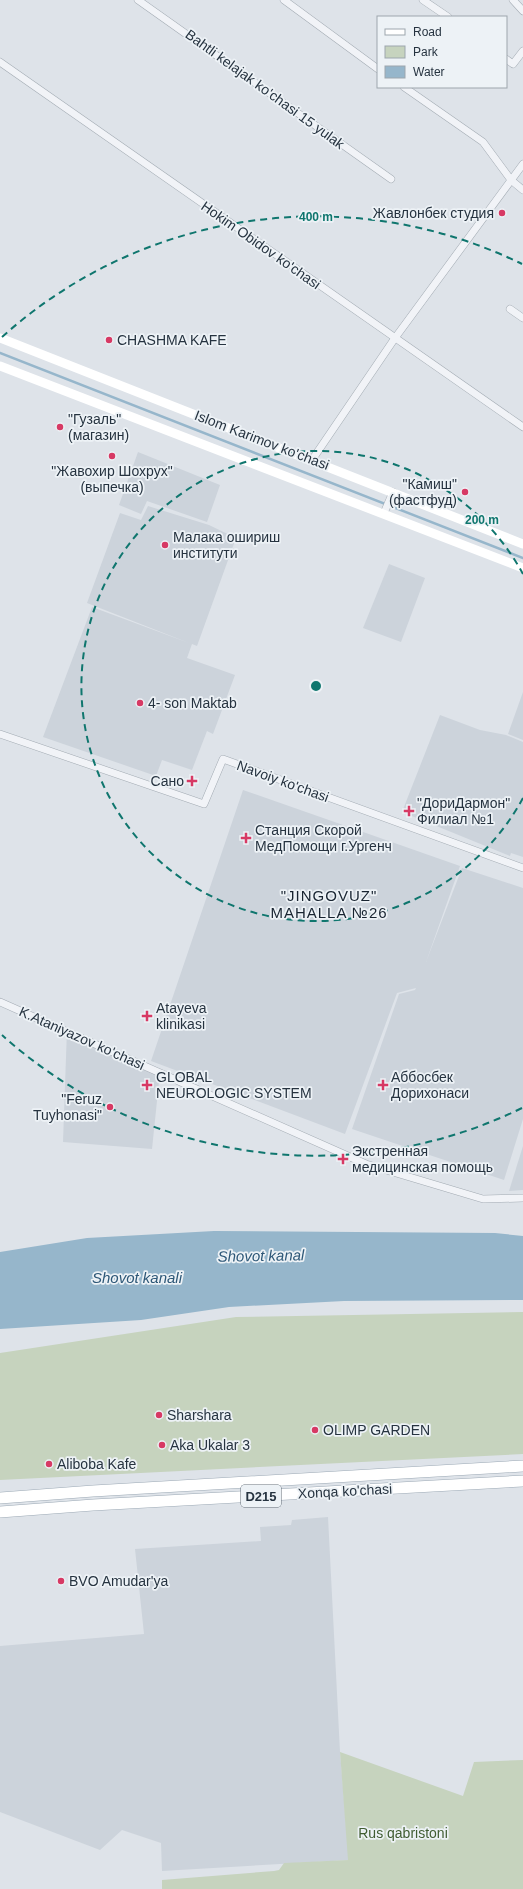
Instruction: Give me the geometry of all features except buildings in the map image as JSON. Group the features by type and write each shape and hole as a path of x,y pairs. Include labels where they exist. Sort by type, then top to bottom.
{"main road":[{"name":"Islom Karimov ko'chasi","path":"0,338 523,544"},
{"name":"Islom Karimov ko'chasi","path":"0,366 384,513 523,568"},
{"name":"Xonqa ko'chasi","path":"0,1498 93,1491 523,1466"},
{"name":"Xonqa ko'chasi","path":"0,1512 93,1505 523,1481"},
{"path":"93,1491 93,1505"}],"street":[{"name":"Bahtli kelajak ko'chasi 15 yulak","path":"138,0 391,179"},
{"path":"284,0 377,68"},
{"path":"423,0 447,16"},
{"path":"513,0 523,11"},
{"path":"507,60 513,64 523,51"},
{"name":"Hokim Obidov ko'chasi","path":"0,62 523,427"},
{"path":"405,88 483,142 511,180 523,190"},
{"path":"312,460 394,338 523,164"},
{"path":"510,309 523,318"},
{"path":"384,513 392,492"},
{"name":"Navoiy ko'chasi","path":"0,734 204,804 223,759 523,868"},
{"name":"K.Ataniyazov ko'chasi","path":"0,1002 366,1164 483,1199 523,1198"}],"shaded area":[{"path":"138,452 220,485 207,522 147,501 141,514 119,505"},
{"name":"4- son Maktab","path":"148,506 209,525 236,538 197,646 192,644 187,658 235,675 213,734 207,731 192,770 162,760 156,776 43,737 92,607 189,643 87,603 120,513 141,520"},
{"path":"389,564 425,578 401,642 363,628"},
{"path":"523,692 523,740 508,734"},
{"path":"440,715 480,730 506,735 523,742 523,857 511,853 510,856 402,812"},
{"path":"243,790 460,866 426,962 462,868 523,888 523,1119 504,1180 352,1129 399,994 415,990 416,988 397,993 345,1134 151,1061"},
{"name":"\"Feruz Tuyhonasi\"","path":"67,1029 160,1072 152,1149 63,1142"},
{"path":"523,1146 523,1190 509,1191"},
{"path":"328,1517 340,1752 349,1860 162,1871 161,1843 122,1830 100,1850 0,1812 0,1646 144,1634 135,1549 261,1541 260,1527 291,1525 292,1520"}],"green space":[{"path":"523,1312 523,1454 0,1480 0,1353 236,1317"},
{"name":"Rus qabristoni","path":"340,1752 463,1796 474,1762 523,1760 523,1889 162,1889 162,1880 274,1871 279,1870 284,1863 348,1860"}],"water":[{"name":"Shovot kanali","path":"214,1231 495,1233 523,1236 523,1300 344,1301 229,1307 141,1320 0,1329 0,1252 87,1238"}],"waterway":[{"path":"0,353 523,558"}],"place":[{"name":"Жавлонбек студия","path":"502,213"},
{"name":"CHASHMA KAFE","path":"109,340"},
{"name":"\"Гузаль\" (магазин)","path":"60,427"},
{"name":"\"Жавохир Шохрух\" (выпечка)","path":"112,456"},
{"name":"\"Камиш\" (фастфуд)","path":"465,492"},
{"name":"Малака ошириш институти","path":"165,545"},
{"name":"4- son Maktab","path":"140,703"},
{"name":"Сано","path":"192,781"},
{"name":"\"ДориДармон\" Филиал №1","path":"409,811"},
{"name":"Станция Скорой МедПомощи г.Ургенч","path":"246,838"},
{"name":"Atayeva klinikasi","path":"147,1016"},
{"name":"GLOBAL NEUROLOGIC SYSTEM","path":"147,1085"},
{"name":"Аббосбек Дорихонаси","path":"383,1085"},
{"name":"\"Feruz Tuyhonasi\"","path":"110,1107"},
{"name":"Экстренная медицинская помощь","path":"343,1159"},
{"name":"Sharshara","path":"159,1415"},
{"name":"OLIMP GARDEN","path":"315,1430"},
{"name":"Aka Ukalar 3","path":"162,1445"},
{"name":"Aliboba Kafe","path":"49,1464"},
{"name":"BVO Amudar'ya","path":"61,1581"}],"district":[{"name":"\"JINGOVUZ\" MAHALLA №26","path":"329,904"}],"water label":[{"name":"Shovot kanal","path":"261,1256"}]}
